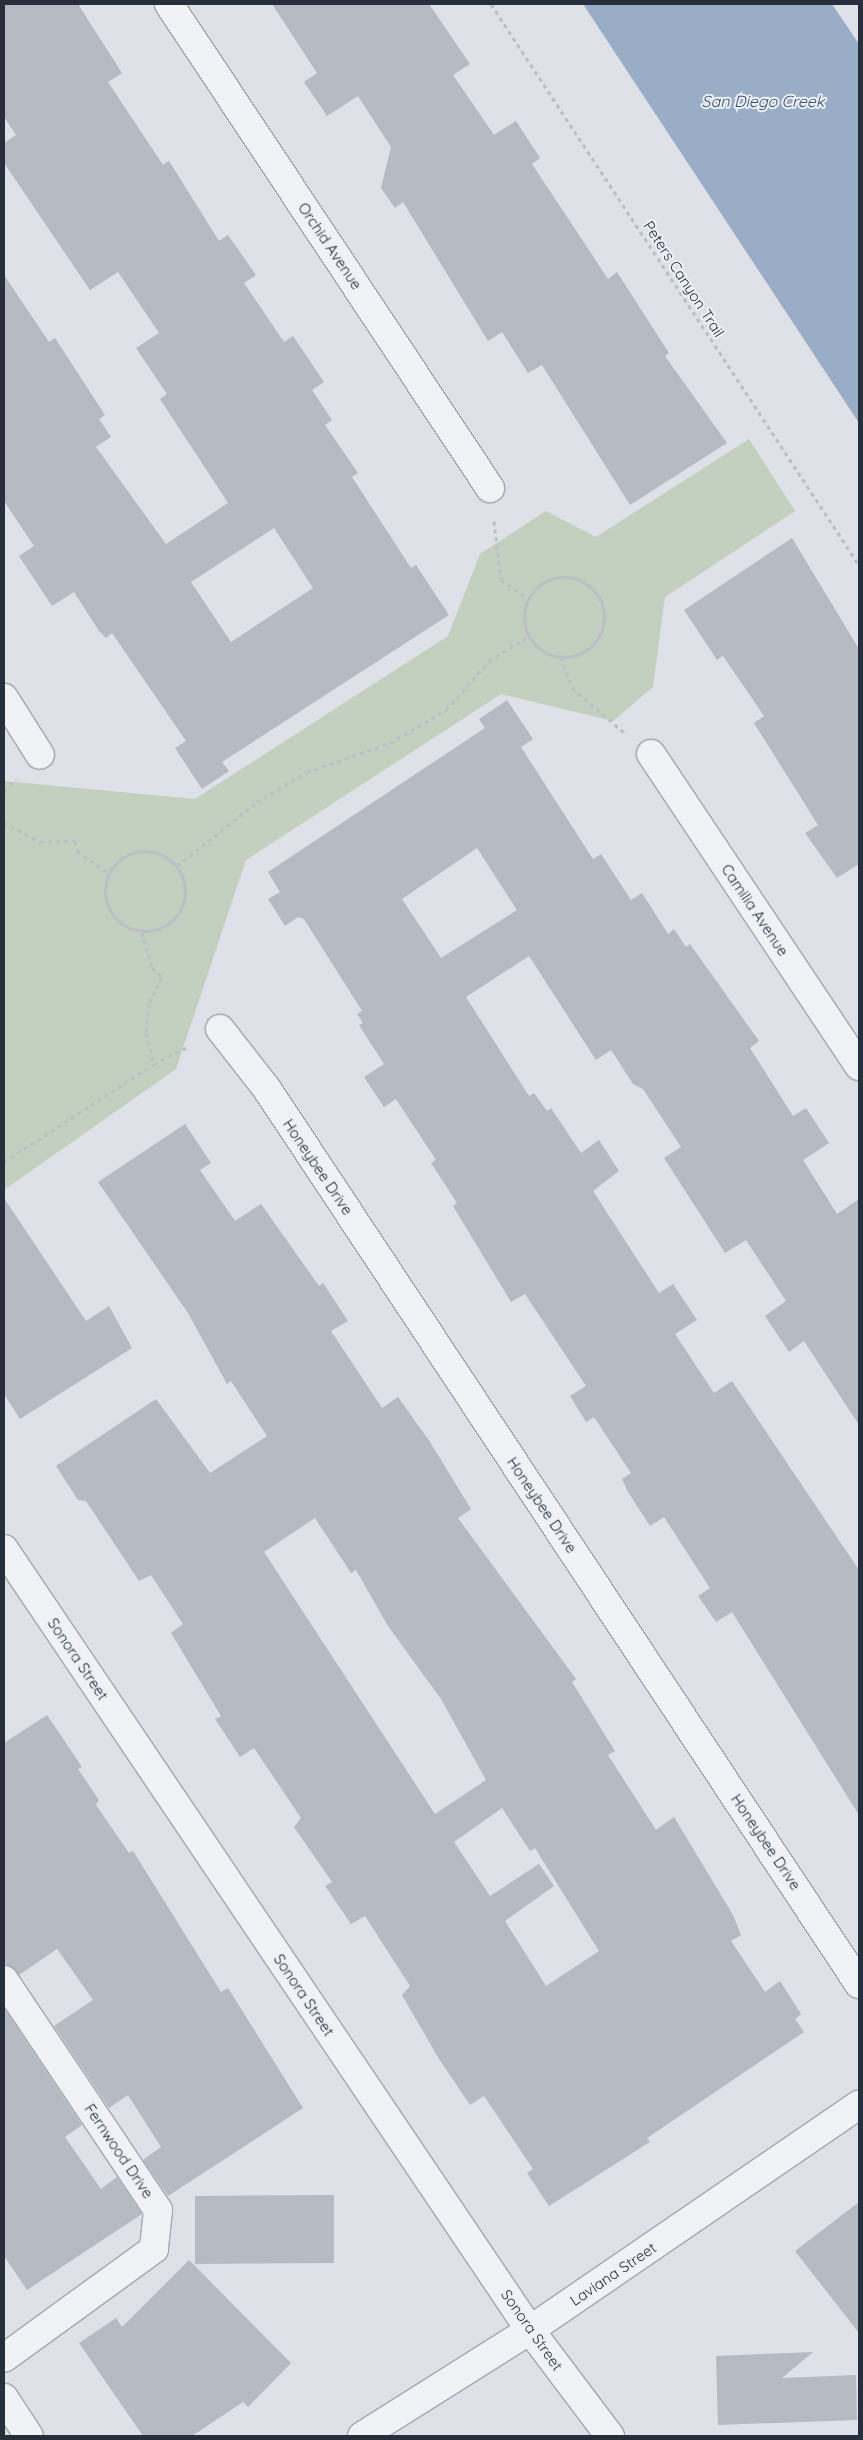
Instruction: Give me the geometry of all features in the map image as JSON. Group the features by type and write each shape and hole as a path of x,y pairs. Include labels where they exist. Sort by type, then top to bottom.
{"street":[{"name":"Orchid Avenue","path":"169,4 490,488"},
{"path":"4,698 40,755"},
{"name":"Camilia Avenue","path":"651,754 859,1066"},
{"name":"Honeybee Drive","path":"220,1029 267,1090 859,1984"},
{"name":"Sonora Street","path":"4,1550 530,2330 610,2436"},
{"name":"Fernwood Drive","path":"4,1980 158,2210 154,2249 4,2358"},
{"name":"Laviana Street","path":"362,2436 530,2330 859,2104"},
{"path":"4,2398 29,2436"}],"path":[{"name":"Peters Canyon Trail","path":"491,4 859,565"},
{"path":"490,488 501,580 528,598"},
{"path":"552,578 576,578 596,591 604,613 600,636 590,648 561,657 548,655 528,637 523,611 528,598 552,578"},
{"path":"177,866 257,802 307,772 390,743 446,710 490,662 528,637"},
{"path":"561,657 572,688 651,754"},
{"path":"4,822 40,842 75,841 77,851 109,873"},
{"path":"141,851 164,855 177,866 184,880 181,910 171,923 142,932 118,922 110,912 104,886 109,873 118,860 141,851"},
{"path":"142,932 152,968 162,977 149,1004 146,1033 154,1064"},
{"path":"4,1162 154,1064 220,1029"}],"green space":[{"path":"749,439 795,511 665,597 653,687 613,721 501,694 246,860 176,1069 4,1190 4,781 195,799 448,636 480,554 546,511 596,537"}],"water":[{"name":"San Diego Creek","path":"583,4 832,4 859,44 859,423"}],"building":[{"path":"4,4 78,4 122,73 108,82 163,165 169,161 219,241 228,235 256,275 244,283 284,342 293,336 324,382 312,390 332,420 325,425 358,473 352,477 411,568 416,565 449,615 222,762 229,771 202,789 175,748 186,741 112,633 106,638 99,631 74,592 52,606 19,556 34,546 4,501 4,275 49,342 55,338 105,415 99,419 111,437 96,447 166,544 228,503 160,399 167,394 136,348 159,333 118,272 90,290 4,163 4,143 16,135 4,117","holes":["274,528 313,588 231,642 191,582"]},
{"path":"272,4 429,4 470,64 453,75 494,135 516,121 540,158 532,164 608,279 617,272 669,353 665,356 727,443 630,505 542,365 528,373 502,332 488,341 403,202 395,208 381,188 391,147 358,96 327,116 304,82 317,73"},
{"path":"792,538 859,649 859,864 837,878 805,833 818,825 754,723 764,716 723,656 717,660 684,610"},
{"path":"507,700 533,739 521,747 593,859 601,854 631,900 642,893 668,934 674,929 686,947 690,944 759,1041 750,1048 793,1116 806,1108 829,1143 803,1160 837,1214 859,1199 859,1425 804,1341 789,1352 765,1316 786,1301 746,1240 725,1253 664,1158 681,1147 643,1089 633,1084 611,1050 596,1060 529,956 466,997 529,1096 534,1093 547,1111 551,1108 581,1153 599,1140 619,1171 593,1191 659,1293 673,1284 697,1320 675,1334 714,1393 732,1381 859,1570 859,1815 732,1612 716,1622 698,1596 710,1588 664,1517 650,1526 628,1492 622,1479 631,1473 594,1417 586,1422 570,1396 586,1386 525,1294 511,1302 453,1206 457,1203 431,1163 436,1160 396,1099 384,1107 364,1077 384,1064 359,1025 363,1023 357,1014 362,1011 304,919 298,917 285,926 268,899 280,892 268,872 485,728 479,719","holes":["477,848 517,910 441,958 402,899"]},
{"path":"185,1124 211,1163 200,1170 235,1221 261,1204 319,1286 323,1283 348,1321 331,1331 382,1408 398,1397 430,1442 471,1509 458,1518 576,1679 572,1682 615,1751 608,1755 656,1830 674,1817 733,1915 741,1935 731,1941 765,1992 780,1981 801,2014 795,2019 804,2032 647,2138 650,2142 549,2206 527,2173 533,2169 484,2096 470,2105 439,2059 402,1995 410,1986 365,1916 351,1924 325,1886 332,1882 294,1827 301,1818 254,1748 240,1757 215,1719 221,1716 171,1633 183,1624 151,1575 139,1581 86,1501 78,1500 56,1466 156,1399 210,1473 267,1436 231,1381 227,1384 188,1313 98,1182","holes":["315,1518 351,1573 356,1570 388,1626 441,1699 486,1780 435,1814 264,1552","502,1808 530,1851 535,1848 599,1951 546,1986 505,1921 554,1886 539,1864 490,1896 454,1842"]},
{"path":"4,1198 86,1321 109,1306 132,1348 20,1419 4,1394"},
{"path":"47,1715 82,1767 78,1769 99,1800 96,1805 129,1853 133,1851 221,1992 228,1988 303,2108 168,2196 143,2160 161,2147 128,2095 109,2108 54,2026 93,2000 57,1949 19,1975 4,1964 4,1743"},
{"path":"4,2008 82,2125 65,2137 101,2189 117,2177 142,2214 27,2290 4,2256"},
{"path":"334,2195 334,2263 195,2264 195,2196"},
{"path":"859,2202 859,2333 795,2251"},
{"path":"189,2260 291,2363 248,2407 243,2402 192,2436 143,2436 79,2343 116,2318 122,2327"},
{"path":"813,2352 782,2378 856,2375 857,2420 718,2425 716,2356"}]}
